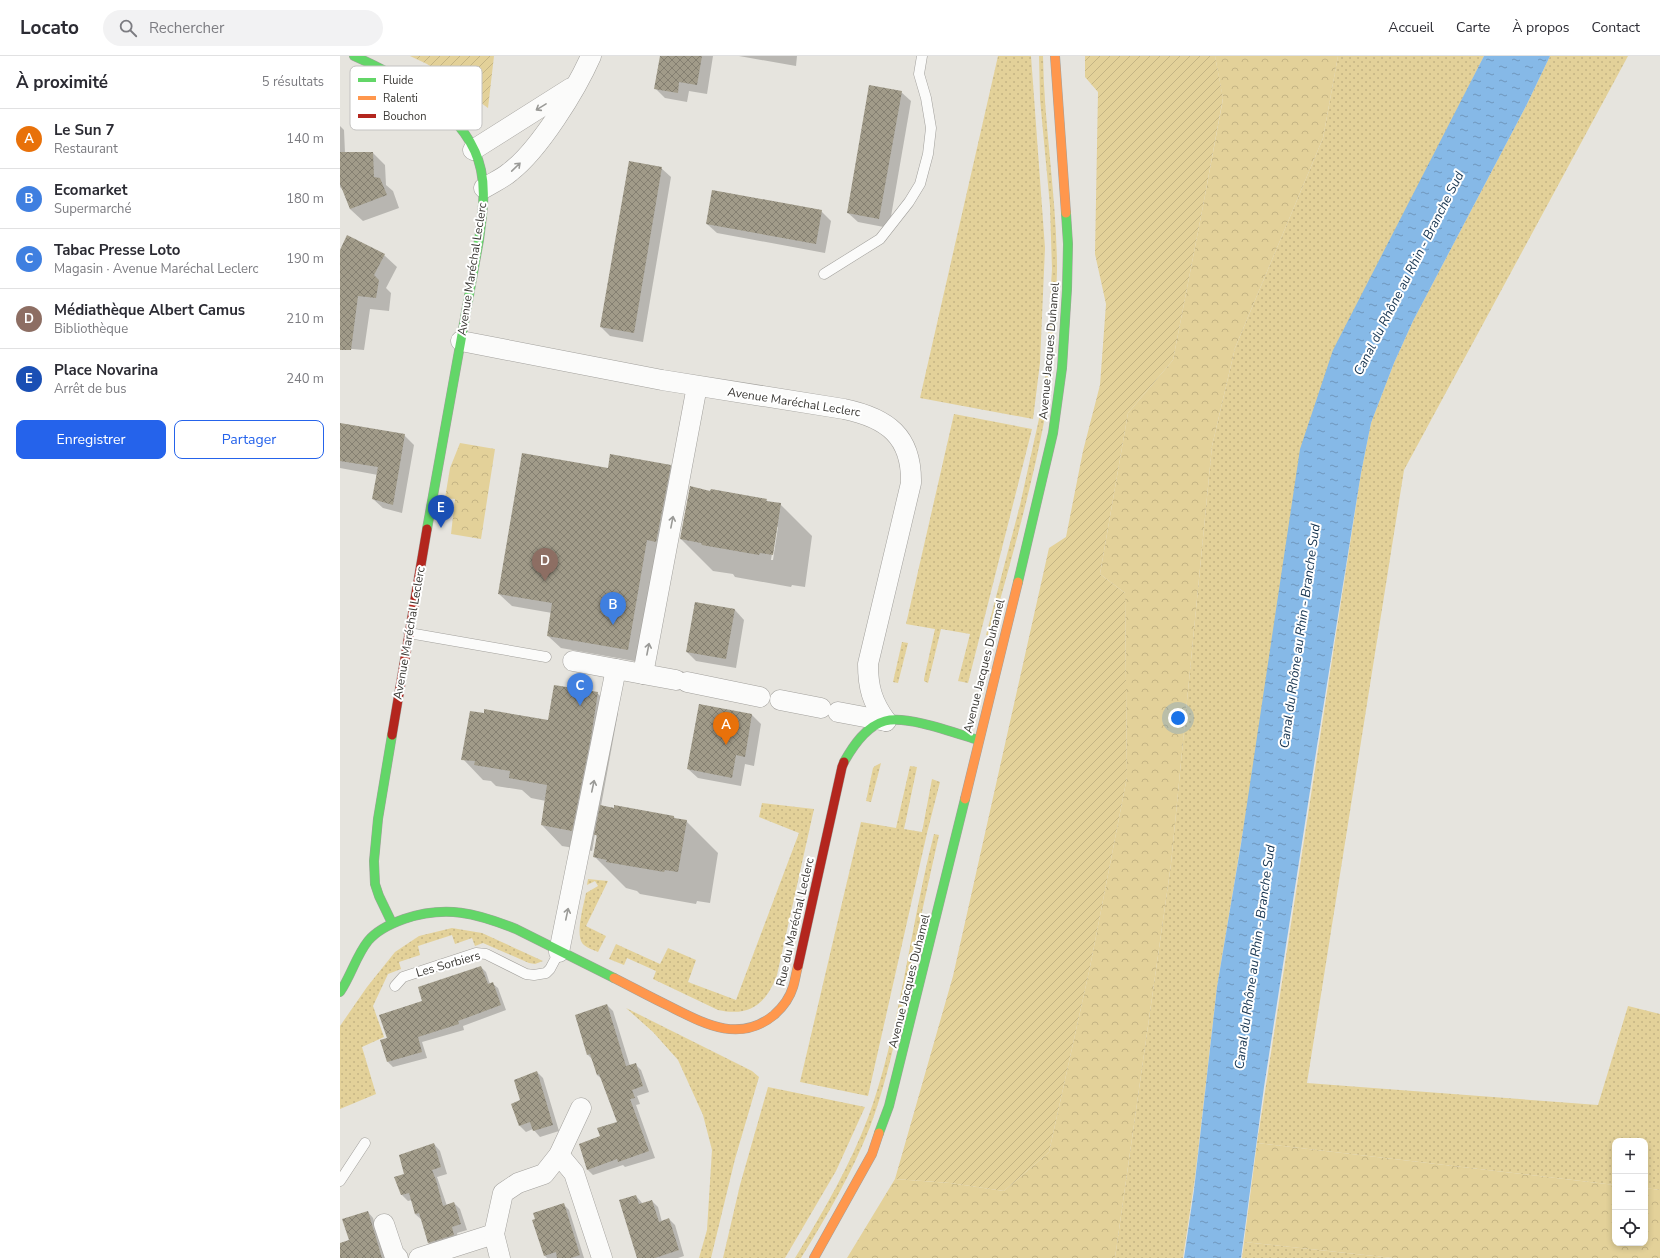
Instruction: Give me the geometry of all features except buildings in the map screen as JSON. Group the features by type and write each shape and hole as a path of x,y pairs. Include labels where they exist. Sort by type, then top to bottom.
{"street":[{"name":"Avenue Maréchal Leclerc","path":"354,56 376,66"},
{"path":"484,188 510,173 529,154 553,121 591,56"},
{"name":"Avenue Jacques Duhamel","path":"814,1258 872,1154 889,1106 1047,462 1058,401 1067,289 1068,244 1055,56"},
{"path":"473,150 574,86"},
{"name":"Avenue Maréchal Leclerc","path":"392,923 382,909 372,867 378,819 479,234 484,188 481,169 473,150 459,130"},
{"name":"Avenue Maréchal Leclerc","path":"461,341 697,386 863,413 874,417 892,429 904,444 910,464 911,484 868,664 870,688 876,708 886,721"},
{"path":"643,674 697,386"},
{"path":"573,661 760,697"},
{"path":"559,952 616,669"},
{"path":"780,700 886,721 901,721 916,724 978,740"},
{"name":"Rue du Maréchal Leclerc","path":"340,992 366,943 374,934 392,923 430,911 449,910 470,913 493,919 516,929 559,952 705,1024 733,1030 754,1028 770,1018 783,1006 793,988 842,767 857,741 872,729 886,721"},
{"path":"500,1258 494,1234 504,1194 518,1183 544,1174 559,1155 581,1108"},
{"path":"559,1155 574,1173 602,1258"},
{"path":"384,1224 394,1254 398,1258"},
{"path":"419,1258 494,1234"}],"lane":[{"path":"824,274 880,239 909,202 920,184 928,154 930,128 926,98 919,74 922,56"},
{"path":"409,633 546,657"},
{"name":"Les Sorbiers","path":"395,986 404,977 476,953 486,954 526,974 541,974 550,969 559,952"},
{"path":"340,1181 365,1144"}],"green space":[{"path":"410,56 494,56 488,108 482,104 482,66 430,66"},
{"path":"998,56 1031,56 1045,248 1040,363 1033,419 920,398"},
{"path":"1039,56 1043,56 1055,216 1057,275 1049,391 1045,417 1020,527 990,636 986,635 1020,505 1044,396 1052,269 1050,206 1040,99"},
{"path":"1085,56 1215,56 1223,98 1173,360 1128,413 1100,574 1125,593 1127,777 1090,967 1049,1152 1004,1191 950,1183 895,1179 953,976 1049,548 1066,537 1083,451 1100,385 1106,304 1095,254 1098,92 1085,77"},
{"path":"1215,56 1338,56 1323,138 1235,348 1212,446 1171,864 1115,1258 847,1258 895,1179 950,1183 1004,1191 1049,1152 1090,967 1127,777 1125,593 1100,574 1128,413 1173,360 1223,99"},
{"path":"1338,56 1484,56 1451,122 1243,831 1217,987 1195,1178 1183,1258 1115,1258 1171,864 1212,446 1235,348 1323,138"},
{"path":"1550,56 1628,56 1404,470 1307,1083 1598,1105 1628,1006 1660,1014 1660,1190 1648,1188 1648,1138 1612,1138 1612,1185 1257,1143 1361,473 1371,423 1394,363 1413,321 1527,104"},
{"path":"954,414 1032,429 968,683 958,681 970,634 941,629 928,683 924,681 924,679 935,629 906,624"},
{"path":"460,443 495,449 481,539 451,534 455,499 445,498 450,468"},
{"path":"902,642 908,643 898,683 893,682"},
{"path":"881,763 871,802 866,801 873,768"},
{"path":"910,766 917,767 904,829 922,832 932,779 940,782 927,833 868,1096 800,1082 861,822 896,828"},
{"path":"762,803 814,809 777,975 768,994 762,1001 748,1010 739,1012 718,1010 653,979 656,971 627,958 624,965 609,959 616,944 660,964 668,948 696,960 688,982 736,1000 799,833 759,817"},
{"path":"934,834 939,835 893,1049 877,1108 863,1144 838,1194 801,1258 795,1258 845,1171 869,1115 889,1046"},
{"path":"588,879 608,881 586,926 606,936 598,952 584,945 581,941 580,935 580,920 586,893 598,886 595,881 587,885"},
{"path":"452,928 482,933 543,961 535,964 529,963 483,943 475,946 472,938 455,944 452,935 418,946 420,955 399,962 401,969 388,974 373,1006 384,1037 362,1047 376,1094 340,1109 340,1026 367,987 395,952 419,936"},
{"path":"626,1008 752,1071 759,1077 735,1159 711,1258 699,1258 707,1230 712,1150 703,1115 678,1060 653,1032"},
{"path":"768,1087 865,1107 836,1171 785,1258 723,1258 740,1185"},
{"path":"1257,1143 1612,1185 1612,1246 1648,1246 1648,1188 1660,1190 1660,1258 1393,1258 1244,1242"},
{"path":"1244,1242 1393,1258 1242,1258"}],"water":[{"name":"Canal du Rhône au Rhin - Branche Sud","path":"1484,56 1550,56 1527,104 1413,321 1394,363 1371,423 1361,473 1317,746 1264,1087 1241,1258 1184,1258 1194,1190 1217,987 1241,844 1300,449 1333,350"}],"traffic: fast":[{"path":"354,56 375,66"},
{"path":"427,529 479,240 483,205 481,170 474,150 462,130"},
{"path":"1018,582 1053,433 1062,368 1067,289 1068,244 1066,213"},
{"path":"844,762 861,737 872,727 885,721 906,720 944,729 978,740"},
{"path":"392,735 378,819 374,861 375,884 392,923"},
{"path":"879,1133 889,1106 965,799"},
{"path":"340,992 364,947 375,934 389,925 404,919 434,912 474,915 501,923 614,978"}],"traffic: slow":[{"path":"1055,56 1066,213"},
{"path":"965,799 1018,582"},
{"path":"614,978 695,1019 721,1028 734,1029 748,1028 761,1024 774,1015 792,991 798,966"},
{"path":"814,1258 872,1154 879,1133"}],"traffic: jam":[{"path":"392,735 427,529"},
{"path":"798,966 844,762"}],"place":[{"name":"Place Novarina","path":"441,528"},
{"name":"Médiathèque Albert Camus","path":"545,581"},
{"name":"Ecomarket","path":"613,625"},
{"name":"Tabac Presse Loto","path":"580,706"},
{"name":"Le Sun 7","path":"726,745"}]}
